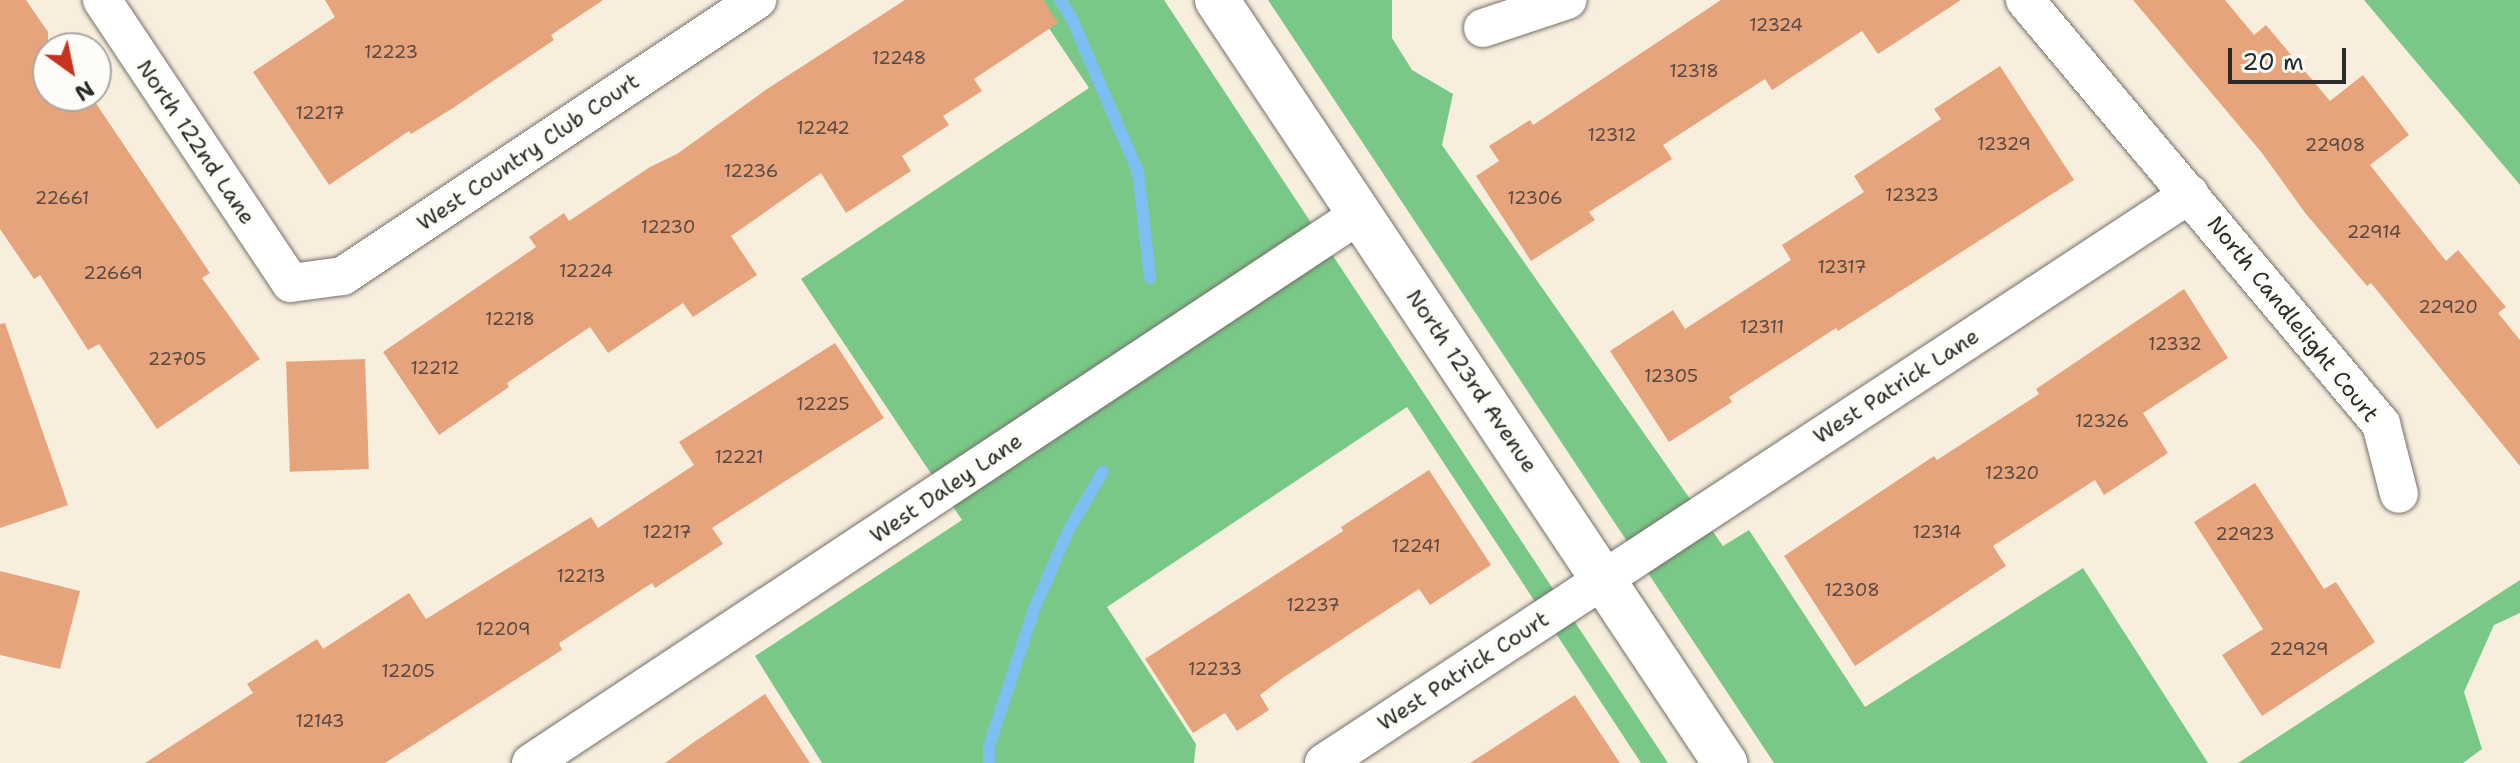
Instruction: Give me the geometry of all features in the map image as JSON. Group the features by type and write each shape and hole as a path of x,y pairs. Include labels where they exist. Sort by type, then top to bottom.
{"street":[{"name":"North 122nd Lane","path":"102,0 291,283"},
{"name":"West Country Club Court","path":"291,283 343,276 757,0"},
{"name":"North 123rd Avenue","path":"1217,0 1725,763"},
{"path":"1483,28 1567,0"},
{"path":"2025,0 2190,194"},
{"name":"North Candlelight Court","path":"2190,194 2381,424 2399,494"},
{"name":"West Patrick Lane","path":"1603,579 2190,194"},
{"name":"West Daley Lane","path":"531,763 1360,214"},
{"name":"West Patrick Court","path":"1324,763 1603,579"}],"green space":[{"path":"1030,0 1164,0 1668,763 1641,763 1407,407 1107,607 1196,744 1194,763 822,763 755,656 962,520 801,279 1089,88"},
{"path":"1268,0 1392,0 1392,38 1412,70 1453,94 1442,145 1723,546 1749,530 1865,707 2083,568 2208,763 1774,763"},
{"path":"2364,0 2520,0 2520,185"},
{"path":"2520,580 2520,613 2494,625 2464,692 2482,749 2463,763 2238,763"}],"building":[{"path":"0,0 26,0 48,32 32,32 32,112 102,112 210,273 202,278 260,359 157,429 99,344 88,350 40,275 34,279 0,229"},
{"path":"325,0 603,0 551,35 554,40 453,108 411,134 409,131 329,185 253,72 335,17"},
{"path":"905,0 1043,0 1058,23 974,79 982,91 943,116 949,125 902,156 911,171 846,213 821,173 731,236 757,275 693,317 683,303 608,353 590,327 507,383 509,387 439,435 383,352 536,247 529,237 564,213 569,221 650,167 677,154 767,89"},
{"path":"1721,0 1961,0 1878,54 1862,31 1772,90 1765,79 1663,145 1672,159 1589,212 1595,220 1531,261 1476,176 1499,161 1489,146 1530,120 1533,125"},
{"path":"2133,0 2225,0 2254,35 2266,25 2330,101 2363,75 2409,135 2370,165 2446,261 2458,250 2506,307 2498,313 2520,340 2520,466 2371,283 2367,286 2306,214 2262,153"},
{"path":"2000,66 2074,180 1729,397 1732,402 1669,442 1610,351 1673,310 1685,329 1791,260 1782,245 1864,192 1854,176 1941,119 1934,109"},
{"path":"2184,289 2228,358 2143,413 2168,453 2104,495 2095,480 1993,546 2006,566 1855,666 1784,556 1934,456 1937,460 2039,394 2036,389"},
{"path":"5,323 68,505 0,528 0,324"},
{"path":"835,343 884,418 712,528 723,544 655,588 652,583 559,643 562,650 385,763 145,763 253,693 247,684 317,639 323,649 409,593 426,619 591,517 598,528 694,465 679,442"},
{"path":"365,359 369,469 290,472 286,362"},
{"path":"1429,470 1491,565 1430,605 1419,589 1284,677 1260,695 1269,710 1237,731 1225,713 1193,733 1145,659 1343,531 1341,527"},
{"path":"2255,483 2324,589 2336,582 2375,642 2262,716 2222,655 2263,629 2194,522"},
{"path":"0,571 80,591 60,669 0,655"},
{"path":"765,694 810,763 665,763 694,742"},
{"path":"1575,695 1620,763 1470,763"}],"waterway":[{"path":"1060,0 1071,17 1138,172 1150,278"},
{"path":"989,763 989,746 1034,609 1068,531 1103,471"}]}
